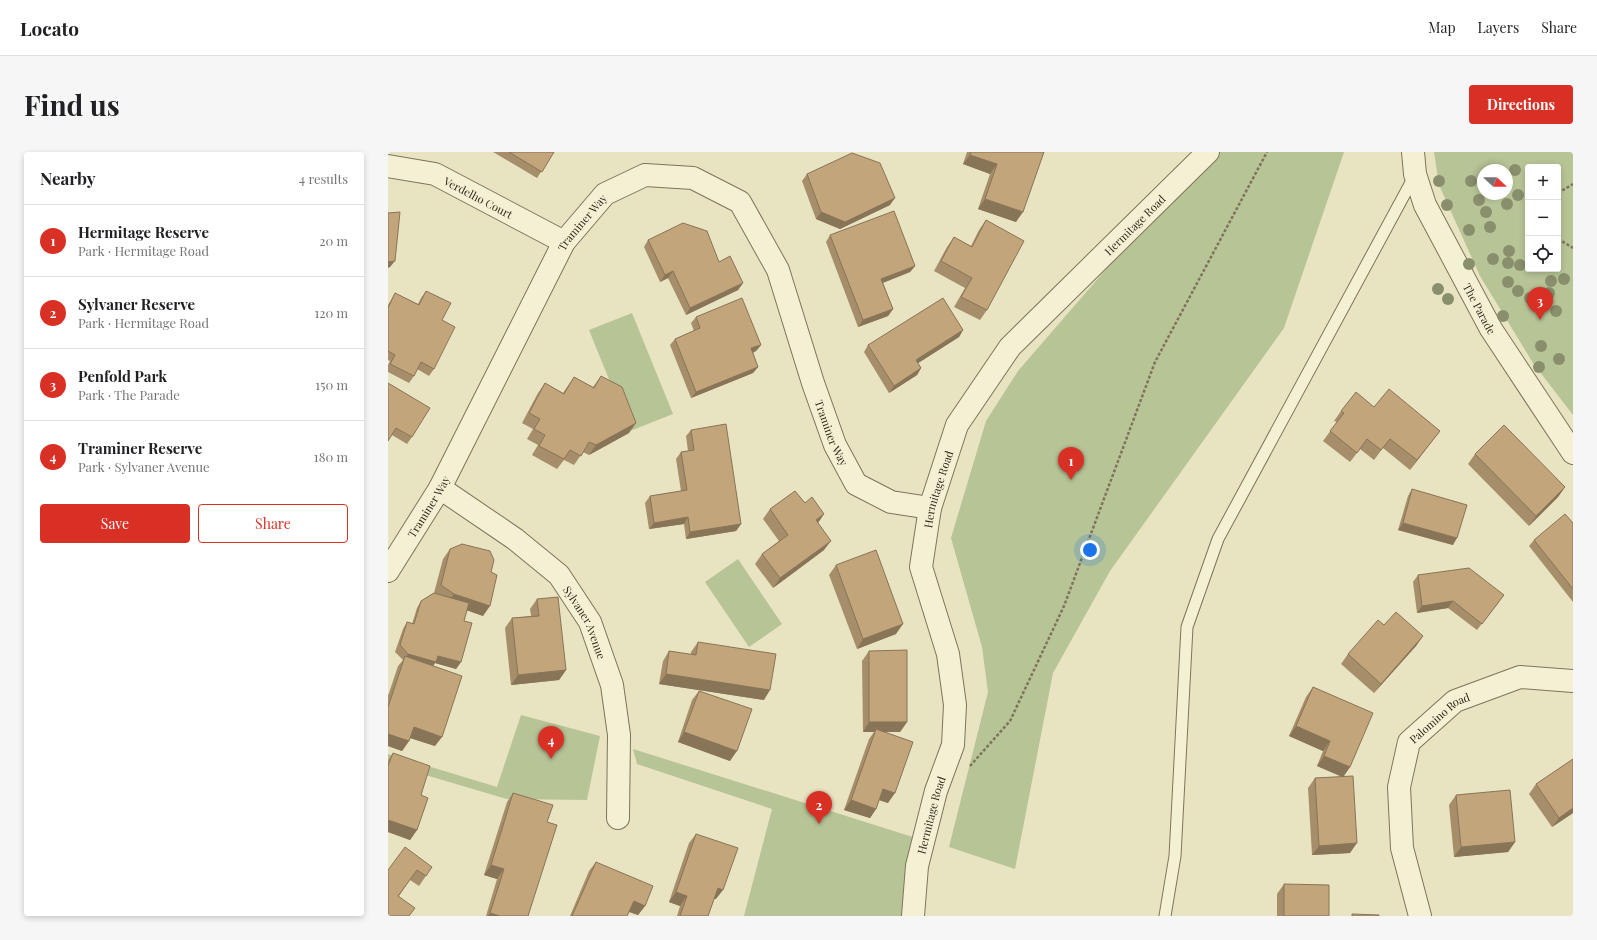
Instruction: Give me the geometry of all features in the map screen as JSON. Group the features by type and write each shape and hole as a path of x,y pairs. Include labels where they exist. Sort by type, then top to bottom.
{"street":[{"name":"Hermitage Road","path":"913,916 917,866 936,791 953,744 955,705 948,654 921,567 930,508 957,425 1010,348 1208,152"},
{"name":"The Parade","path":"1413,152 1415,174 1425,205 1491,329 1573,453"},
{"name":"Verdelho Court","path":"388,166 435,174 564,242"},
{"name":"Traminer Way","path":"388,570 440,488 564,242 605,194 645,175 693,178 740,202 778,270 834,445 856,484 891,502 930,508"},
{"name":"Sylvaner Avenue","path":"440,488 515,539 559,575 590,622 612,685 619,735 618,818"},
{"name":"Palomino Road","path":"1420,916 1402,848 1399,787 1409,742 1455,701 1520,677 1573,681"}],"lane":[{"path":"1165,916 1176,856 1187,627 1218,539 1415,174"}],"path":[{"path":"964,770 1010,721 1064,606 1155,362 1267,152"},
{"path":"1561,191 1573,184"},
{"path":"1559,236 1560,240 1573,248"}],"green space":[{"path":"1220,152 1344,152 1284,328 1110,571 1053,673 1015,869 949,847 988,692 982,647 951,538 986,421 1018,371 1133,238"},
{"path":"1434,152 1573,152 1573,415 1533,363 1480,276 1439,185"},
{"path":"632,313 673,414 630,431 589,330"},
{"path":"738,559 782,624 749,647 705,582"},
{"path":"521,715 600,736 587,800 507,799 388,764 388,754 497,787"},
{"path":"633,749 916,838 906,916 744,916 772,809 637,764"}],"building":[{"path":"509,152 554,152 542,172"},
{"path":"971,152 1044,152 1023,212 985,199 997,164 970,155"},
{"path":"852,153 880,163 895,198 845,222 821,212 807,174"},
{"path":"894,211 915,266 881,279 893,309 863,320 830,235"},
{"path":"400,212 395,261 388,262 388,213"},
{"path":"986,220 1024,241 987,310 961,297 972,278 941,261 954,237 972,247"},
{"path":"683,223 707,231 719,262 730,256 743,283 690,308 673,271 665,275 648,240"},
{"path":"426,291 451,303 442,320 455,327 434,369 421,362 414,376 390,364 395,355 388,351 388,308 395,293 419,305"},
{"path":"742,298 761,345 751,348 758,367 696,392 675,339 700,328 696,317"},
{"path":"943,298 963,330 916,360 921,368 894,386 868,345"},
{"path":"601,376 622,387 636,423 596,445 589,442 581,456 570,450 564,459 539,446 545,435 534,429 540,419 529,413 545,383 564,394 574,377 594,388"},
{"path":"388,383 430,408 412,437 396,428 388,441"},
{"path":"1389,389 1440,431 1417,460 1390,439 1381,450 1367,439 1357,453 1330,431 1344,413 1341,411 1356,392 1374,407"},
{"path":"726,424 741,524 690,532 688,517 654,523 650,496 687,490 681,452 694,450 691,430"},
{"path":"1504,425 1565,487 1536,516 1475,454"},
{"path":"1412,489 1467,505 1457,538 1403,523"},
{"path":"795,491 805,503 812,497 824,514 816,520 831,541 780,578 762,554 788,535 770,509"},
{"path":"1565,514 1573,523 1573,589 1534,540"},
{"path":"462,544 490,551 494,560 491,572 497,575 490,606 454,594 441,585 450,549"},
{"path":"876,550 903,624 863,639 836,565"},
{"path":"1469,568 1504,595 1482,624 1453,601 1422,606 1418,575"},
{"path":"434,593 469,603 464,621 472,623 461,662 438,656 436,662 408,654 400,645 407,622 414,624 421,601"},
{"path":"558,597 566,670 518,675 512,618 539,616 537,599"},
{"path":"1396,612 1423,636 1381,684 1348,654 1378,620 1384,625"},
{"path":"698,642 776,654 770,690 666,674 669,651 696,655"},
{"path":"907,650 907,722 869,722 869,651"},
{"path":"405,656 462,676 442,737 414,727 409,741 388,734 388,707"},
{"path":"1313,687 1373,713 1350,767 1324,756 1330,741 1296,726"},
{"path":"699,691 752,709 737,751 684,732"},
{"path":"876,729 913,742 895,793 883,789 876,809 851,800"},
{"path":"393,753 430,766 421,795 428,798 417,830 388,820 388,766"},
{"path":"1573,759 1573,808 1559,818 1536,784"},
{"path":"1353,776 1357,843 1319,846 1315,778"},
{"path":"1510,790 1515,842 1461,847 1456,795"},
{"path":"513,793 553,805 547,822 557,825 528,916 500,916 490,913 504,869 491,865"},
{"path":"696,834 738,848 723,890 718,888 708,916 680,916 687,896 676,892"},
{"path":"405,847 432,867 426,876 417,870 398,896 415,908 409,916 390,916 388,914 388,870"},
{"path":"596,862 653,886 645,906 634,901 627,916 572,916"},
{"path":"1284,884 1329,885 1329,916 1284,916"},
{"path":"1352,914 1379,915 1379,916 1352,916"}],"place":[{"name":"Penfold Park","path":"1540,320"},
{"name":"Hermitage Reserve","path":"1071,480"},
{"name":"Traminer Reserve","path":"551,759"},
{"name":"Sylvaner Reserve","path":"819,824"}]}
